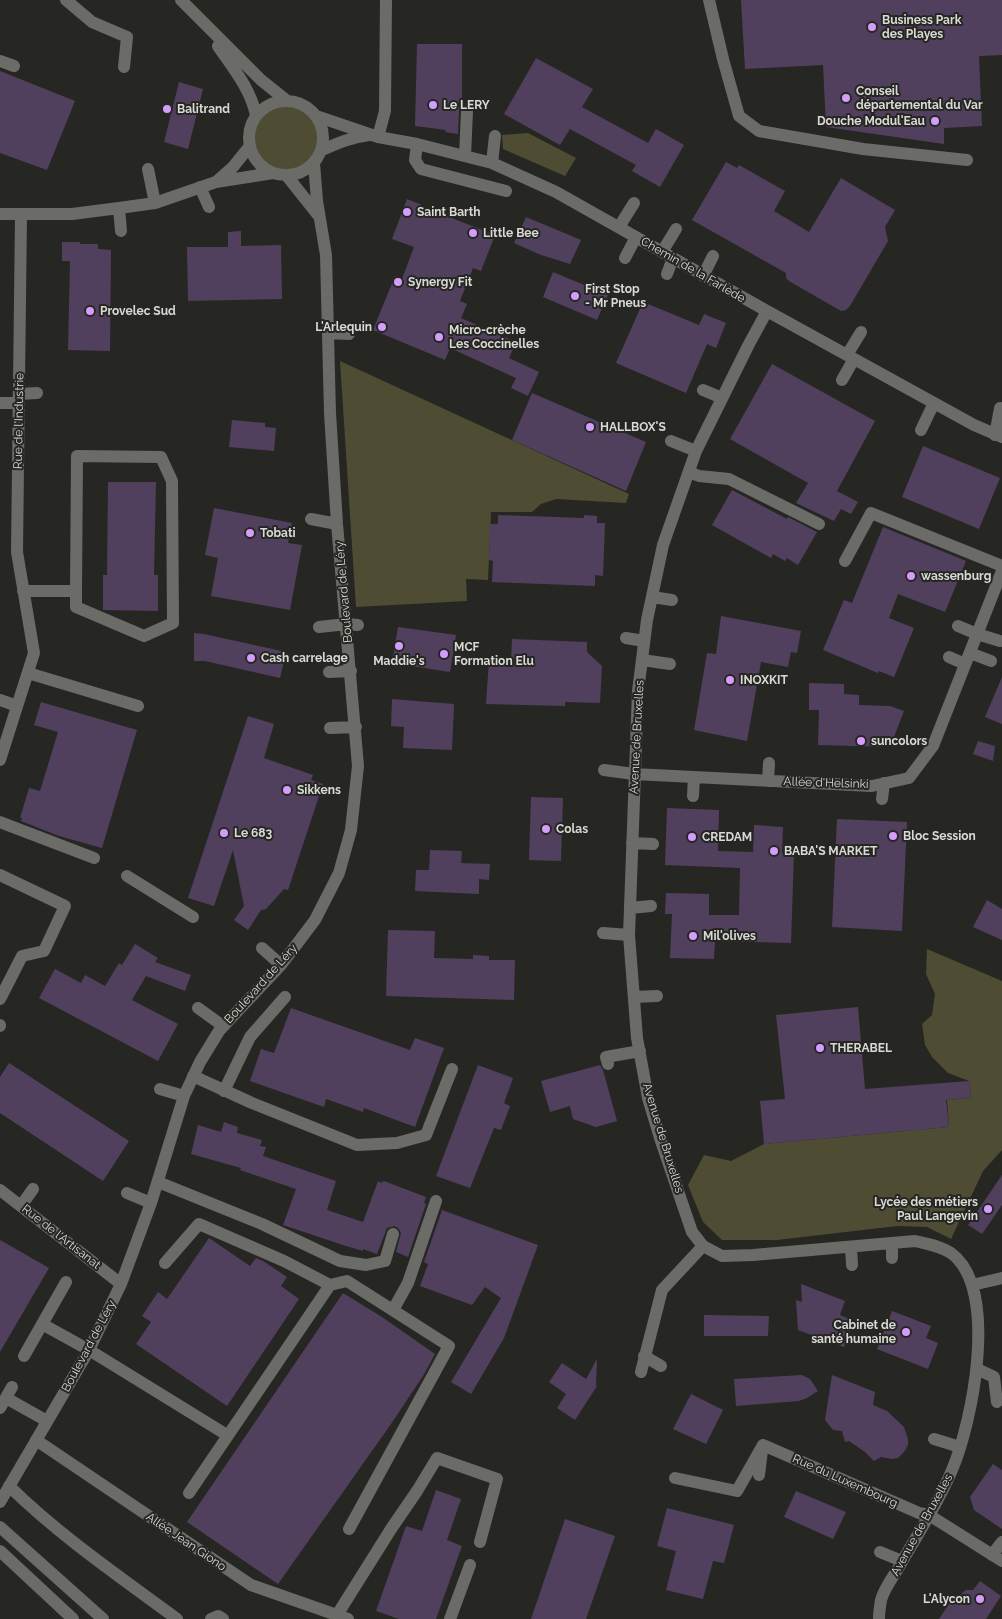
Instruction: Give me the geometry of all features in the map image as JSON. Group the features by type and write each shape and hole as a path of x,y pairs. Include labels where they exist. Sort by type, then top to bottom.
{"street":[{"path":"66,0 92,22 127,37 124,68"},
{"path":"181,0 261,80 286,100"},
{"path":"375,136 385,111 386,0"},
{"path":"709,0 722,59 738,116 758,131 863,149 967,160"},
{"path":"203,23 247,88 256,114"},
{"path":"0,60 14,66"},
{"path":"286,100 298,102 308,108 316,116 323,132 322,150 314,163 306,170 287,176 273,173 258,163 249,147 248,136 256,114 270,104 286,100"},
{"path":"465,156 468,110"},
{"name":"Chemin de la Farlède","path":"316,116 375,136 417,144 492,163 556,192 766,311 974,425 999,436"},
{"name":"Chemin de la Farlède","path":"322,150 357,137 375,136"},
{"path":"492,163 495,136"},
{"path":"417,144 414,160 421,169 502,193 513,188 520,176"},
{"path":"216,182 234,167 249,147"},
{"name":"Boulevard de Léry","path":"0,1502 89,1350 121,1284 151,1203 184,1096 200,1062 218,1031 281,965 316,920 339,872 351,830 358,766 356,727 361,712 351,671 352,625 337,524 330,413 326,255 314,179 314,163"},
{"path":"148,169 155,203"},
{"path":"0,214 72,214 155,203 216,182 273,173"},
{"name":"Boulevard de Léry","path":"287,176 320,219"},
{"path":"200,187 209,207"},
{"path":"619,227 634,203"},
{"path":"119,208 121,231"},
{"name":"Rue de l'Industrie","path":"0,760 34,653 17,552 21,215"},
{"path":"667,274 668,255 676,229"},
{"path":"625,258 636,237"},
{"path":"703,276 713,256"},
{"name":"Avenue de Bruxelles","path":"766,311 722,398 717,420 696,451 664,545 647,620 638,691 634,774 629,934 634,997 648,1098 692,1232 703,1246 722,1256 754,1256 915,1241 935,1245 952,1254 972,1285 977,1306 977,1368 969,1394 967,1427 952,1470 929,1516 881,1599 879,1619"},
{"path":"842,380 861,332"},
{"path":"328,333 349,334"},
{"path":"703,390 722,398"},
{"path":"0,403 37,393"},
{"path":"921,430 934,403"},
{"path":"999,436 1000,408"},
{"path":"671,441 696,451"},
{"path":"77,456 161,457 172,481 173,623 144,636 76,607 76,591 77,456"},
{"path":"689,472 699,476 729,479 819,524"},
{"path":"845,561 871,513 1002,566"},
{"path":"311,519 337,524"},
{"name":"Allée d'Helsinki","path":"604,770 634,774 694,777 742,785 768,781 789,787 872,786 909,778 933,746 1002,571"},
{"path":"23,591 76,591"},
{"path":"652,597 672,600"},
{"path":"319,627 352,625"},
{"path":"958,626 1000,641"},
{"path":"626,638 644,641"},
{"path":"949,657 991,661"},
{"path":"642,660 670,664"},
{"path":"329,672 351,671"},
{"path":"28,673 138,706"},
{"path":"0,700 17,706"},
{"path":"330,728 356,727"},
{"path":"768,781 769,764"},
{"path":"693,796 694,777"},
{"path":"882,799 884,783"},
{"path":"0,822 94,858"},
{"path":"632,843 652,844"},
{"path":"0,875 66,906 44,951 22,956 0,999"},
{"path":"128,876 193,917"},
{"path":"630,908 651,906"},
{"path":"603,933 629,934"},
{"path":"262,948 281,965"},
{"path":"224,1091 250,1037 285,996"},
{"path":"634,997 656,996"},
{"path":"198,1008 223,1026"},
{"path":"608,1064 606,1056 640,1050"},
{"path":"193,1076 252,1103 357,1145 397,1143 426,1136 452,1069"},
{"path":"160,1089 184,1096"},
{"path":"158,1182 262,1224 340,1262 366,1265 385,1261 394,1234"},
{"path":"21,1206 33,1189"},
{"name":"Rue de l'Artisanat","path":"0,1190 121,1284"},
{"path":"127,1193 151,1203"},
{"path":"393,1310 408,1283 436,1201"},
{"path":"165,1263 199,1224 284,1261 330,1285 347,1281 449,1346 349,1529"},
{"path":"892,1243 892,1258"},
{"path":"641,1372 644,1356 664,1299 662,1290 703,1246"},
{"path":"851,1247 852,1265"},
{"path":"972,1285 1002,1278"},
{"path":"24,1356 66,1282"},
{"path":"189,1493 330,1285"},
{"path":"42,1324 89,1350 227,1435"},
{"path":"644,1356 661,1366"},
{"path":"977,1368 994,1377 997,1402"},
{"path":"6,1398 47,1421"},
{"path":"934,1439 960,1447"},
{"name":"Allée Jean Giono","path":"36,1440 251,1585 343,1617"},
{"path":"759,1475 763,1445"},
{"path":"675,1478 737,1491 763,1445"},
{"name":"Rue du Luxembourg","path":"763,1445 876,1491 919,1514 929,1516 958,1541 997,1558"},
{"path":"343,1617 391,1529 437,1458 497,1479 480,1542"},
{"path":"9,1486 30,1507 177,1619"},
{"path":"0,1527 104,1619"},
{"path":"997,1558 1002,1542"},
{"path":"0,1551 73,1619"},
{"path":"880,1552 902,1561"},
{"path":"450,1619 470,1565"},
{"path":"211,1619 218,1616 224,1619"}],"shaded area":[{"path":"293,101 313,111 321,124 323,138 321,152 313,165 300,173 279,175 259,165 251,152 249,131 259,111 272,103"},
{"path":"528,133 576,158 565,176 503,149 502,135"},
{"path":"340,361 629,494 626,503 556,499 541,504 532,512 491,512 488,580 466,579 467,601 356,607"},
{"path":"927,949 1002,981 1002,1150 983,1171 951,1239 927,1227 897,1226 777,1240 722,1240 703,1222 688,1185 704,1155 731,1161 764,1144 949,1127 947,1100 971,1098 969,1081 948,1073 932,1057 925,1045 922,1024 932,1015 935,994 926,974"}],"building":[{"path":"741,0 1002,0 1002,55 979,56 982,126 944,128 944,144 826,127 823,65 745,69"},
{"path":"417,44 462,44 462,105 459,111 458,134 445,132 446,130 415,126"},
{"path":"536,58 593,89 582,107 648,143 656,129 684,145 660,187 632,171 636,165 570,129 560,145 504,114"},
{"path":"0,71 75,101 47,170 0,153"},
{"path":"179,82 203,89 188,149 164,142"},
{"path":"726,162 737,168 739,165 785,191 774,211 809,232 841,178 895,210 885,227 888,241 846,310 841,311 789,281 786,278 786,273 692,220"},
{"path":"407,199 495,235 481,271 473,268 460,301 467,304 461,318 516,342 509,358 539,372 528,396 511,388 516,378 450,348 445,360 373,330 395,276 402,279 414,247 392,239"},
{"path":"526,217 581,240 570,264 541,255 514,243"},
{"path":"241,231 241,246 281,245 282,299 188,301 187,247 228,247 228,232"},
{"name":"Provelec Sud","path":"62,242 98,244 98,249 111,250 110,351 68,350 70,261 62,261"},
{"name":"First Stop - Mr Pneus","path":"553,272 608,295 597,320 543,297"},
{"path":"643,302 699,325 704,314 726,323 716,348 707,344 686,393 616,363"},
{"path":"772,364 875,421 837,491 858,502 851,514 841,509 834,521 796,503 808,483 730,439"},
{"path":"532,393 646,442 626,491 512,440"},
{"path":"232,420 265,423 265,427 276,428 274,451 229,447"},
{"path":"923,446 1000,478 979,529 902,497"},
{"path":"108,482 156,482 154,575 158,575 158,611 103,610 103,575 107,575"},
{"path":"732,490 787,519 788,517 817,532 798,565 787,558 785,561 773,554 771,558 712,525"},
{"path":"214,508 292,523 288,543 302,545 290,610 211,596 218,558 205,555"},
{"path":"498,515 584,518 584,515 597,516 597,523 605,523 603,576 595,575 595,586 492,582 493,561 489,560 490,524 498,524"},
{"path":"883,527 966,561 945,612 898,594 889,618 914,628 894,677 879,671 878,673 823,650 844,600 852,603"},
{"path":"721,616 801,631 797,653 791,652 788,667 761,662 747,741 694,730 707,653 716,654"},
{"path":"398,627 456,635 450,672 392,663"},
{"name":"Cash carrelage","path":"194,633 286,652 280,678 205,661 194,661"},
{"path":"512,639 587,642 587,652 602,666 600,703 565,702 565,706 486,704 489,660 511,661"},
{"path":"1002,677 1002,724 985,717"},
{"path":"809,683 844,684 844,694 859,695 859,705 890,706 904,711 890,747 818,745 819,710 809,710"},
{"path":"392,699 454,704 452,750 403,748 404,727 391,726"},
{"path":"41,702 137,730 102,848 59,836 21,821 22,818 20,818 29,788 40,791 58,732 34,725"},
{"path":"248,716 274,724 264,758 313,775 311,780 323,784 288,890 284,889 266,909 261,910 248,930 234,920 244,906 233,850 214,906 188,898"},
{"path":"978,741 995,746 993,761 973,754"},
{"name":"Colas","path":"531,797 563,798 561,861 529,860"},
{"path":"667,808 719,810 718,851 753,852 754,825 783,827 782,853 794,853 791,943 715,941 714,959 670,958 672,914 665,914 666,893 709,894 709,915 739,915 740,868 665,865"},
{"path":"837,819 907,822 902,931 832,927"},
{"path":"430,850 462,851 461,863 490,864 489,880 479,879 479,894 415,891 416,870 429,870"},
{"path":"987,900 1002,909 1002,940 973,927"},
{"path":"388,930 435,931 434,958 473,959 473,955 489,956 489,960 515,960 514,1000 386,996"},
{"path":"135,944 158,958 155,962 191,975 185,991 146,976 132,1000 178,1024 158,1061 39,998 55,969 81,983 85,975 105,986 119,963 122,965"},
{"name":"THERABEL","path":"858,1007 865,1089 969,1081 971,1098 946,1100 949,1127 764,1144 760,1101 785,1099 776,1015"},
{"path":"291,1008 410,1050 415,1038 444,1048 415,1127 364,1108 363,1112 326,1099 324,1107 250,1081 261,1049 274,1053"},
{"path":"9,1063 129,1141 103,1181 0,1113 0,1077"},
{"path":"478,1065 513,1078 504,1103 510,1106 501,1130 494,1128 470,1188 436,1176"},
{"path":"600,1065 617,1121 596,1127 573,1119 570,1106 550,1112 541,1081"},
{"path":"224,1122 238,1127 237,1133 262,1140 260,1146 266,1147 263,1156 336,1181 327,1210 363,1222 378,1181 381,1183 384,1181 426,1197 424,1203 426,1204 408,1257 396,1252 401,1233 395,1226 387,1228 377,1254 283,1225 296,1189 240,1170 241,1168 191,1154 198,1125 221,1132"},
{"path":"1002,1175 1002,1205 982,1234 968,1225"},
{"path":"442,1210 538,1245 504,1338 471,1394 451,1382 501,1298 485,1287 472,1305 420,1286 428,1264 424,1262"},
{"path":"209,1238 250,1266 256,1258 287,1277 281,1286 299,1299 227,1406 136,1344 151,1322 142,1316 158,1292 167,1299"},
{"path":"0,1240 49,1268 0,1352"},
{"path":"801,1284 845,1301 840,1315 854,1321 844,1347 798,1330 796,1300 802,1302"},
{"path":"343,1293 382,1317 435,1354 423,1376 391,1424 278,1584 187,1522"},
{"name":"Cabinet de santé humaine","path":"892,1311 931,1326 926,1338 938,1343 928,1369 877,1349"},
{"path":"704,1315 769,1316 768,1336 704,1336"},
{"path":"597,1359 597,1386 575,1420 557,1408 566,1394 549,1382 562,1363 586,1379"},
{"path":"802,1375 810,1379 818,1391 807,1398 799,1401 736,1406 734,1379"},
{"path":"832,1375 875,1392 873,1405 887,1411 904,1427 908,1445 898,1458 881,1457 874,1461 849,1441 845,1442 842,1431 833,1430 825,1420"},
{"path":"691,1394 723,1410 706,1444 673,1429"},
{"path":"993,1464 1002,1470 1002,1529 974,1510 970,1497"},
{"path":"436,1490 461,1499 447,1540 462,1546 436,1619 399,1619 376,1611 406,1526 422,1531"},
{"path":"796,1491 846,1512 833,1539 784,1517"},
{"path":"667,1508 734,1525 724,1563 713,1561 703,1599 666,1590 676,1551 657,1546"},
{"path":"565,1519 615,1536 586,1619 531,1619"},
{"name":"L'Alycon","path":"980,1581 1001,1596 986,1619 939,1619 951,1601 955,1603 963,1592 973,1590"}],"place":[{"name":"Business Park des Playes","path":"872,27"},
{"name":"Conseil départemental du Var","path":"846,98"},
{"name":"Le LERY","path":"433,105"},
{"name":"Balitrand","path":"167,109"},
{"name":"Douche Modul'Eau","path":"935,121"},
{"name":"Saint Barth","path":"407,212"},
{"name":"Little Bee","path":"473,233"},
{"name":"Synergy Fit","path":"398,282"},
{"name":"First Stop - Mr Pneus","path":"575,296"},
{"name":"Provelec Sud","path":"90,311"},
{"name":"L'Arlequin","path":"382,327"},
{"name":"Micro-crèche Les Coccinelles","path":"439,337"},
{"name":"HALLBOX'S","path":"590,427"},
{"name":"Tobati","path":"250,533"},
{"name":"wassenburg","path":"911,576"},
{"name":"Maddie's","path":"399,646"},
{"name":"MCF Formation Elu","path":"444,654"},
{"name":"Cash carrelage","path":"251,658"},
{"name":"INOXKIT","path":"730,680"},
{"name":"suncolors","path":"861,741"},
{"name":"Sikkens","path":"287,790"},
{"name":"Colas","path":"546,829"},
{"name":"Le 683","path":"224,833"},
{"name":"Bloc Session","path":"893,836"},
{"name":"CREDAM","path":"692,837"},
{"name":"BABA'S MARKET","path":"774,851"},
{"name":"Mil'olives","path":"693,936"},
{"name":"THERABEL","path":"820,1048"},
{"name":"Lycée des métiers Paul Langevin","path":"988,1209"},
{"name":"Cabinet de santé humaine","path":"906,1332"},
{"name":"L'Alycon","path":"980,1599"}]}
